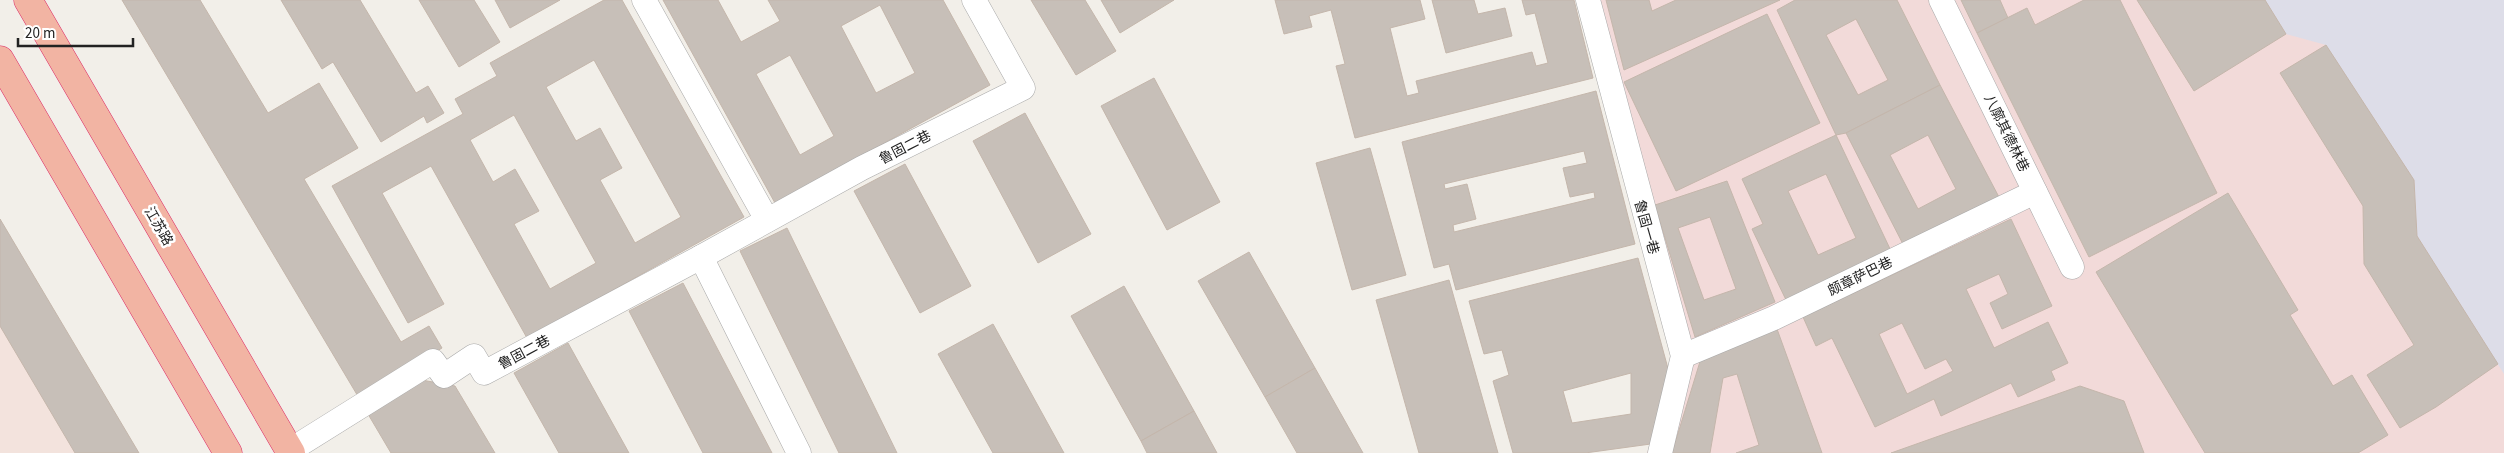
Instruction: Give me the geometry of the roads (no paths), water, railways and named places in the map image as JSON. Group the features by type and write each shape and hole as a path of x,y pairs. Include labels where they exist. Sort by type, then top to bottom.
{"highway":[{"name":"江苏路","path":"28,0 290,452"},
{"path":"0,60 228,453"}],"street":[{"path":"644,0 762,211"},
{"name":"鲁固二巷","path":"290,452 433,361 444,376 474,356 484,373 700,257 762,211 862,168 1023,88 974,0"},
{"name":"鲁固一巷","path":"1588,0 1636,188 1683,356 1660,453"},
{"name":"八廓其德林巷","path":"1941,0 2072,267"},
{"name":"颇章萨巴巷","path":"1683,356 1774,318 2035,192"},
{"path":"700,257 799,453"}]}
